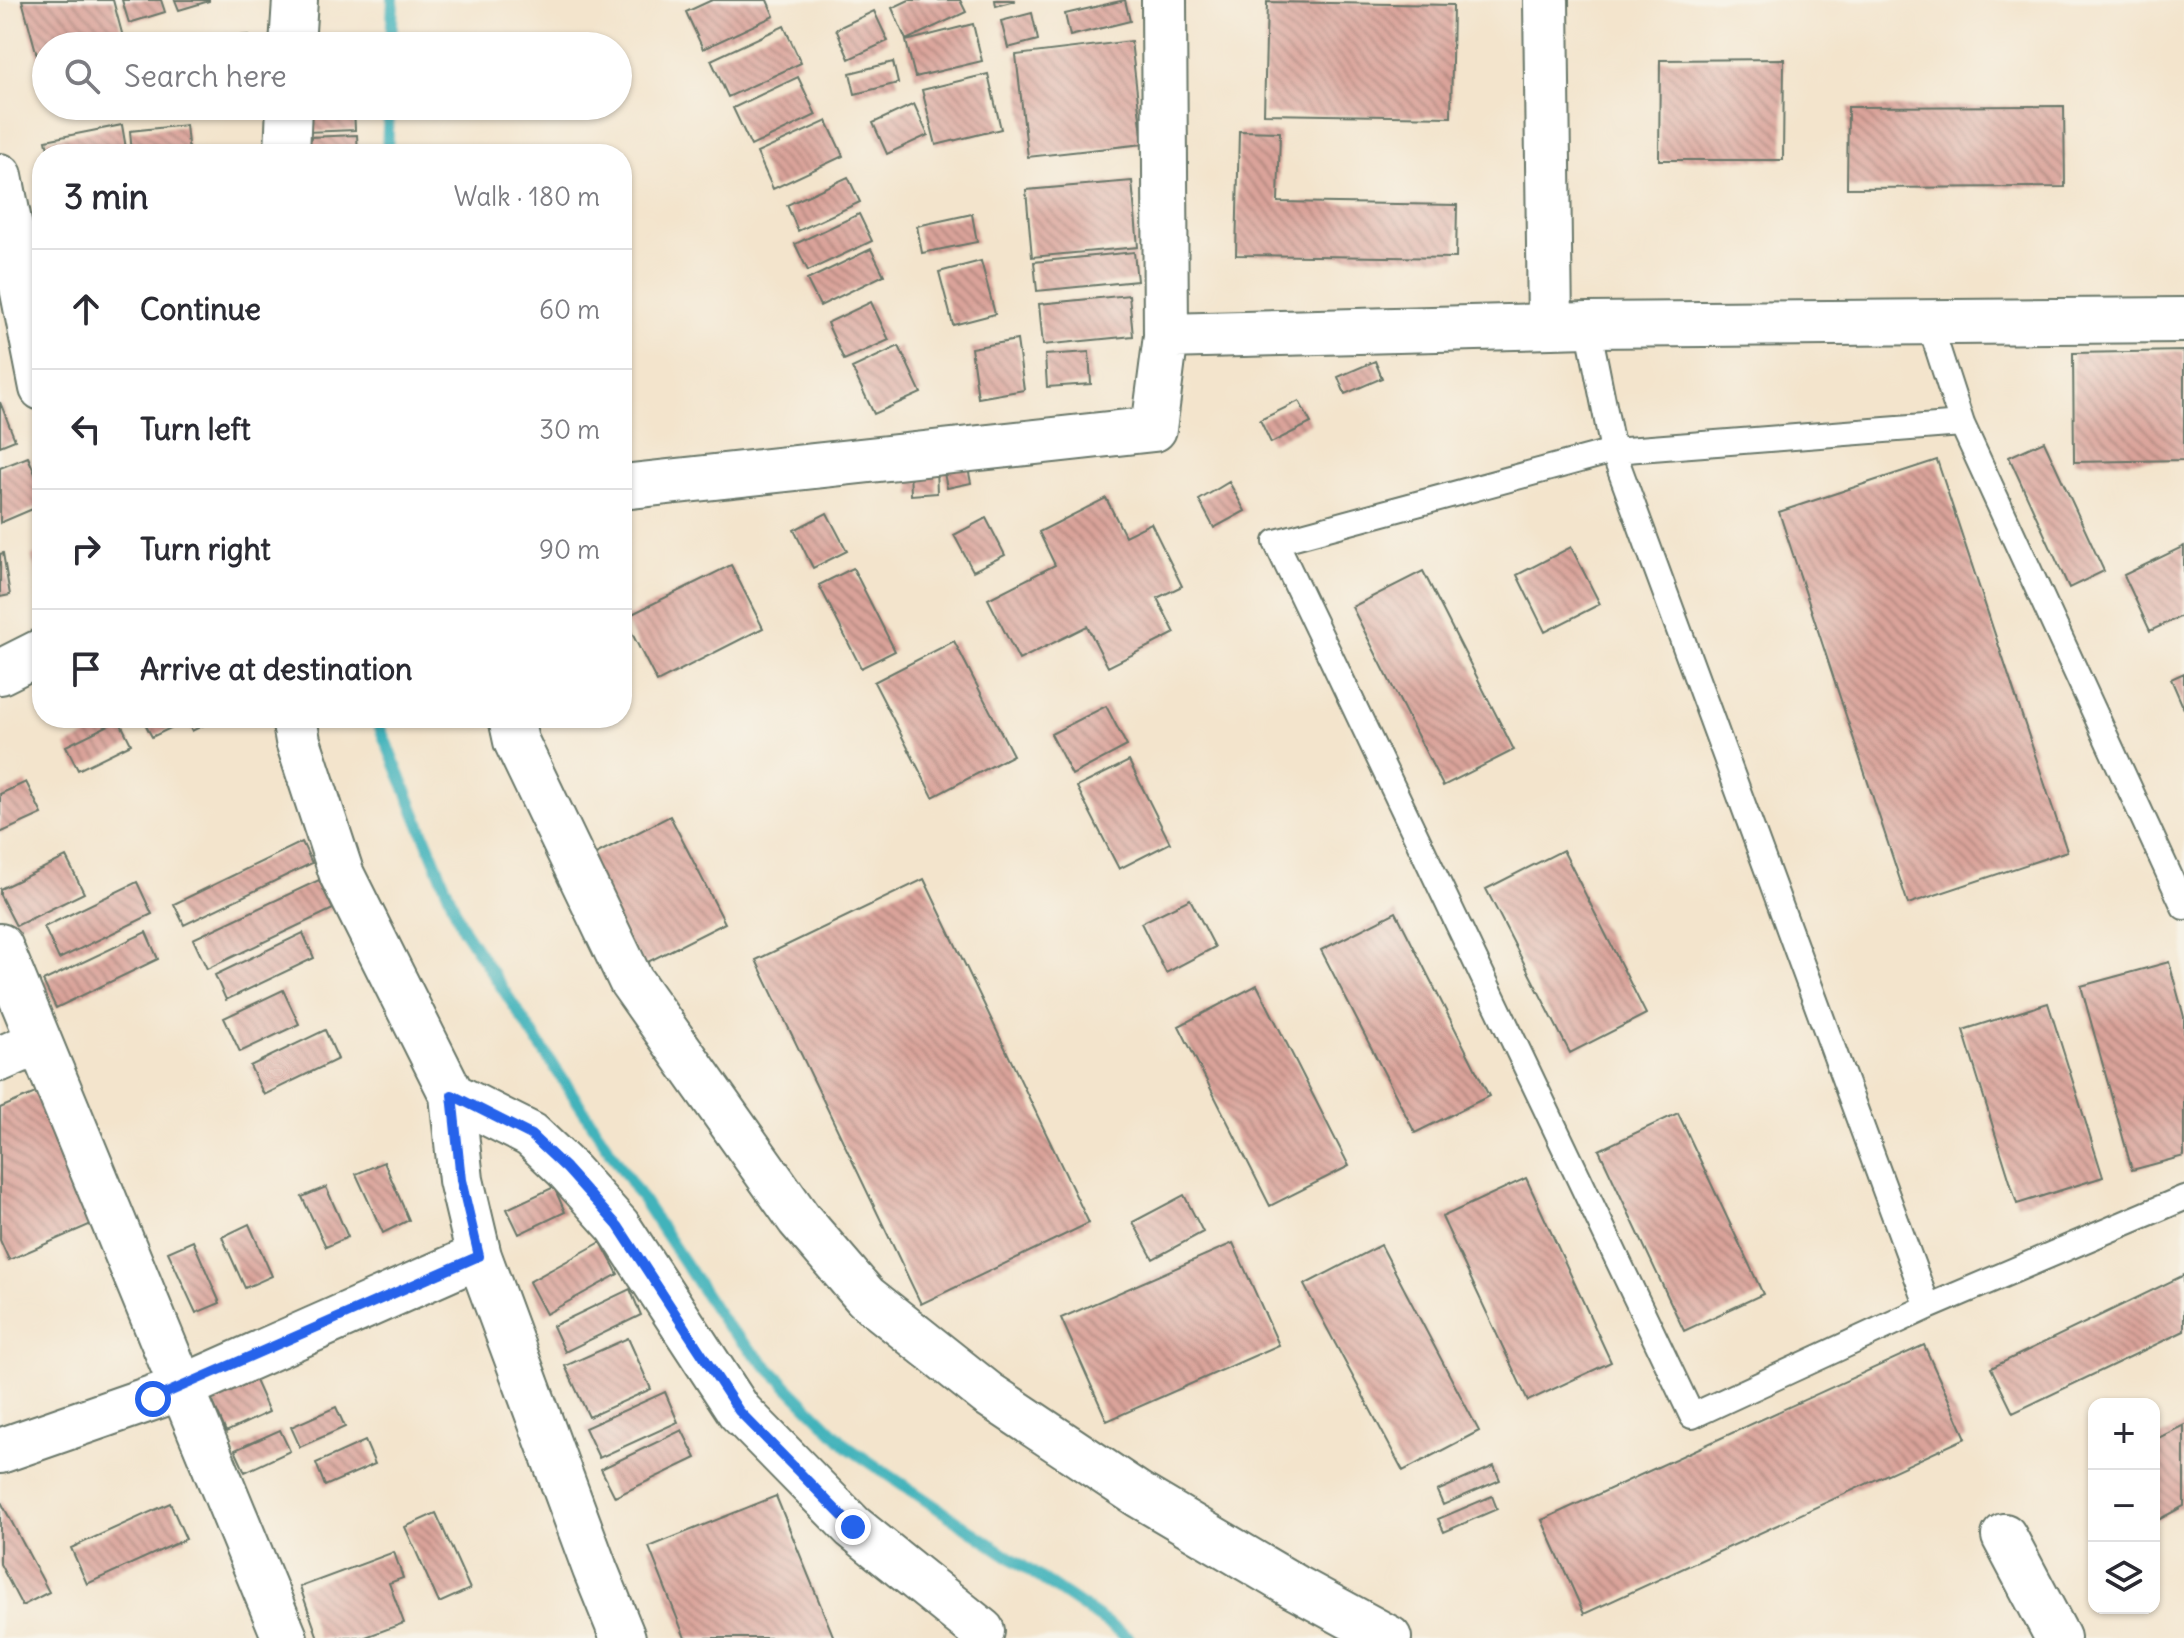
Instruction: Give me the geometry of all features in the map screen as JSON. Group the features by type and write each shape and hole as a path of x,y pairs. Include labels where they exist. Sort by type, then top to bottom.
{"street":[{"path":"293,32 295,0"},
{"path":"632,486 1154,429 1166,336 1164,0"},
{"path":"1546,0 1569,325"},
{"path":"287,144 288,120"},
{"path":"0,176 32,338"},
{"path":"1166,336 1569,325 2184,320"},
{"path":"0,672 32,656"},
{"path":"296,728 342,875 452,1095 461,1180 479,1256 623,1638"},
{"path":"513,728 516,741 631,981 799,1219 866,1297 988,1394 1139,1495 1295,1587 1389,1638"},
{"path":"0,946 20,1050 181,1388 285,1638"},
{"path":"452,1095 531,1135 566,1168 618,1226 739,1411 853,1527 980,1636"},
{"path":"0,1451 181,1388 479,1256"},
{"path":"2004,1536 2058,1638"}],"lane":[{"path":"1929,322 1962,424 2184,907"},
{"path":"1569,325 1928,1307"},
{"path":"1962,424 1613,451 1276,542 1692,1416 1928,1307 2184,1198"}],"building":[{"path":"22,0 113,0 122,32 32,32 32,37"},
{"path":"122,0 161,0 165,12 129,23"},
{"path":"175,0 209,0 209,1 179,10"},
{"path":"712,0 767,0 774,16 703,49 686,12"},
{"path":"909,0 960,0 966,12 906,40 892,8"},
{"path":"995,0 1014,0 1015,1 996,6"},
{"path":"1125,0 1130,21 1070,36 1065,14"},
{"path":"1267,2 1453,5 1451,117 1264,114"},
{"path":"874,11 888,41 849,59 836,29"},
{"path":"1032,13 1038,40 1008,48 1001,21"},
{"path":"973,24 982,61 915,77 906,41"},
{"path":"784,26 801,63 728,97 711,60"},
{"path":"1131,41 1143,144 1028,157 1016,55"},
{"path":"1784,59 1783,160 1659,160 1660,60"},
{"path":"893,62 898,83 855,94 850,73"},
{"path":"988,74 1001,129 936,145 922,90"},
{"path":"798,77 816,115 751,146 733,108"},
{"path":"914,104 928,135 887,154 873,123"},
{"path":"2064,106 2065,187 1847,188 1848,107"},
{"path":"306,120 355,120 355,130 306,132"},
{"path":"827,121 843,156 773,189 757,153"},
{"path":"122,125 125,144 47,144 46,140"},
{"path":"186,125 188,144 131,144 130,131"},
{"path":"1239,131 1280,132 1278,202 1457,205 1456,258 1236,255"},
{"path":"357,135 357,144 309,144 309,137"},
{"path":"848,177 860,202 798,231 787,205"},
{"path":"1132,181 1138,247 1032,257 1026,190"},
{"path":"859,214 872,241 808,271 795,244"},
{"path":"972,214 977,242 922,253 917,226"},
{"path":"871,249 884,275 820,306 807,280"},
{"path":"1134,252 1137,281 1037,291 1034,262"},
{"path":"981,261 995,314 953,325 939,272"},
{"path":"1129,295 1133,336 1043,345 1039,304"},
{"path":"871,302 889,340 844,360 827,323"},
{"path":"1017,340 1024,390 978,398 971,348"},
{"path":"899,346 921,393 874,414 852,368"},
{"path":"2184,351 2184,460 2074,462 2073,353"},
{"path":"1089,352 1091,384 1047,387 1045,355"},
{"path":"1375,361 1382,378 1345,394 1338,377"},
{"path":"1299,401 1311,423 1271,443 1260,420"},
{"path":"0,402 15,440 0,446"},
{"path":"2044,441 2104,571 2069,588 2009,457"},
{"path":"28,457 32,466 32,509 0,523 0,468"},
{"path":"1937,460 2067,851 1908,904 1779,512"},
{"path":"967,463 971,483 947,488 943,468"},
{"path":"936,467 937,493 911,495 910,468"},
{"path":"1229,482 1245,511 1214,528 1199,500"},
{"path":"1106,498 1125,536 1151,523 1182,586 1157,598 1175,633 1108,667 1087,626 1019,660 988,599 1055,565 1039,532"},
{"path":"827,513 847,551 813,568 794,530"},
{"path":"986,518 1005,555 973,571 954,535"},
{"path":"2184,546 2184,615 2150,631 2124,575"},
{"path":"1571,547 1600,604 1545,632 1517,575"},
{"path":"3,553 10,595 0,597 0,554"},
{"path":"731,565 763,628 657,682 632,634 632,614"},
{"path":"853,568 895,651 861,668 819,585"},
{"path":"1423,571 1514,750 1443,786 1352,607"},
{"path":"954,641 1013,755 933,797 874,682"},
{"path":"2184,673 2184,709 2171,679"},
{"path":"1106,706 1127,746 1072,775 1051,734"},
{"path":"103,728 123,728 131,744 78,770 66,746"},
{"path":"147,728 171,728 152,737"},
{"path":"1129,761 1170,843 1119,869 1077,787"},
{"path":"26,782 42,814 0,833 0,794"},
{"path":"670,816 725,923 636,968 582,861"},
{"path":"302,842 312,863 184,925 174,904"},
{"path":"1563,850 1646,1014 1570,1053 1486,889"},
{"path":"66,857 84,893 16,926 0,889"},
{"path":"924,879 1089,1223 921,1304 756,960"},
{"path":"319,880 333,909 207,969 193,939"},
{"path":"137,882 152,914 59,959 44,927"},
{"path":"1190,899 1215,947 1166,973 1141,923"},
{"path":"1396,912 1489,1096 1415,1133 1321,950"},
{"path":"146,932 158,959 56,1008 43,981"},
{"path":"303,933 314,958 226,1000 215,975"},
{"path":"2169,962 2184,1017 2184,1156 2132,1170 2081,986"},
{"path":"1257,985 1349,1166 1270,1206 1179,1026"},
{"path":"283,990 299,1024 240,1052 224,1018"},
{"path":"2048,1003 2103,1177 2017,1204 1963,1030"},
{"path":"325,1030 338,1059 264,1095 250,1066"},
{"path":"40,1091 96,1222 9,1260 0,1240 0,1108"},
{"path":"1678,1113 1763,1294 1684,1331 1599,1150"},
{"path":"384,1162 409,1220 383,1233 356,1174"},
{"path":"1526,1178 1611,1362 1528,1401 1442,1217"},
{"path":"326,1187 348,1237 326,1247 302,1197"},
{"path":"554,1187 565,1212 519,1234 507,1209"},
{"path":"1184,1195 1203,1232 1153,1259 1133,1222"},
{"path":"249,1224 272,1276 245,1288 222,1237"},
{"path":"193,1241 220,1303 196,1313 168,1252"},
{"path":"601,1242 618,1274 546,1314 529,1282"},
{"path":"1233,1243 1279,1345 1107,1421 1061,1318"},
{"path":"1381,1245 1479,1431 1403,1471 1304,1285"},
{"path":"2184,1275 2184,1331 2013,1413 1991,1368"},
{"path":"630,1289 641,1315 565,1352 553,1326"},
{"path":"628,1338 651,1389 589,1417 565,1366"},
{"path":"1924,1345 1966,1438 1584,1614 1542,1520"},
{"path":"249,1367 269,1412 226,1432 206,1386"},
{"path":"665,1392 678,1422 599,1458 585,1428"},
{"path":"336,1407 345,1427 300,1447 291,1427"},
{"path":"2184,1425 2184,1506 2160,1519 2160,1470 2160,1437"},
{"path":"280,1430 290,1451 245,1472 235,1450"},
{"path":"682,1430 696,1458 615,1497 601,1469"},
{"path":"365,1441 375,1464 325,1486 316,1463"},
{"path":"1494,1466 1500,1480 1443,1505 1437,1491"},
{"path":"776,1496 834,1638 685,1638 649,1547"},
{"path":"1492,1496 1497,1509 1444,1532 1438,1519"},
{"path":"0,1500 49,1592 22,1606 0,1564"},
{"path":"170,1503 186,1539 87,1584 71,1548"},
{"path":"436,1513 470,1589 439,1603 405,1527"},
{"path":"394,1552 403,1578 389,1583 404,1623 363,1638 318,1638 300,1587"}],"waterway":[{"path":"392,32 393,0"},
{"path":"387,144 388,120"},
{"path":"380,728 463,929 725,1324 849,1448 1129,1638"}],"route":[{"path":"153,1399 479,1256 461,1180 452,1095 531,1135 566,1168 618,1226 739,1411 853,1527"}]}
